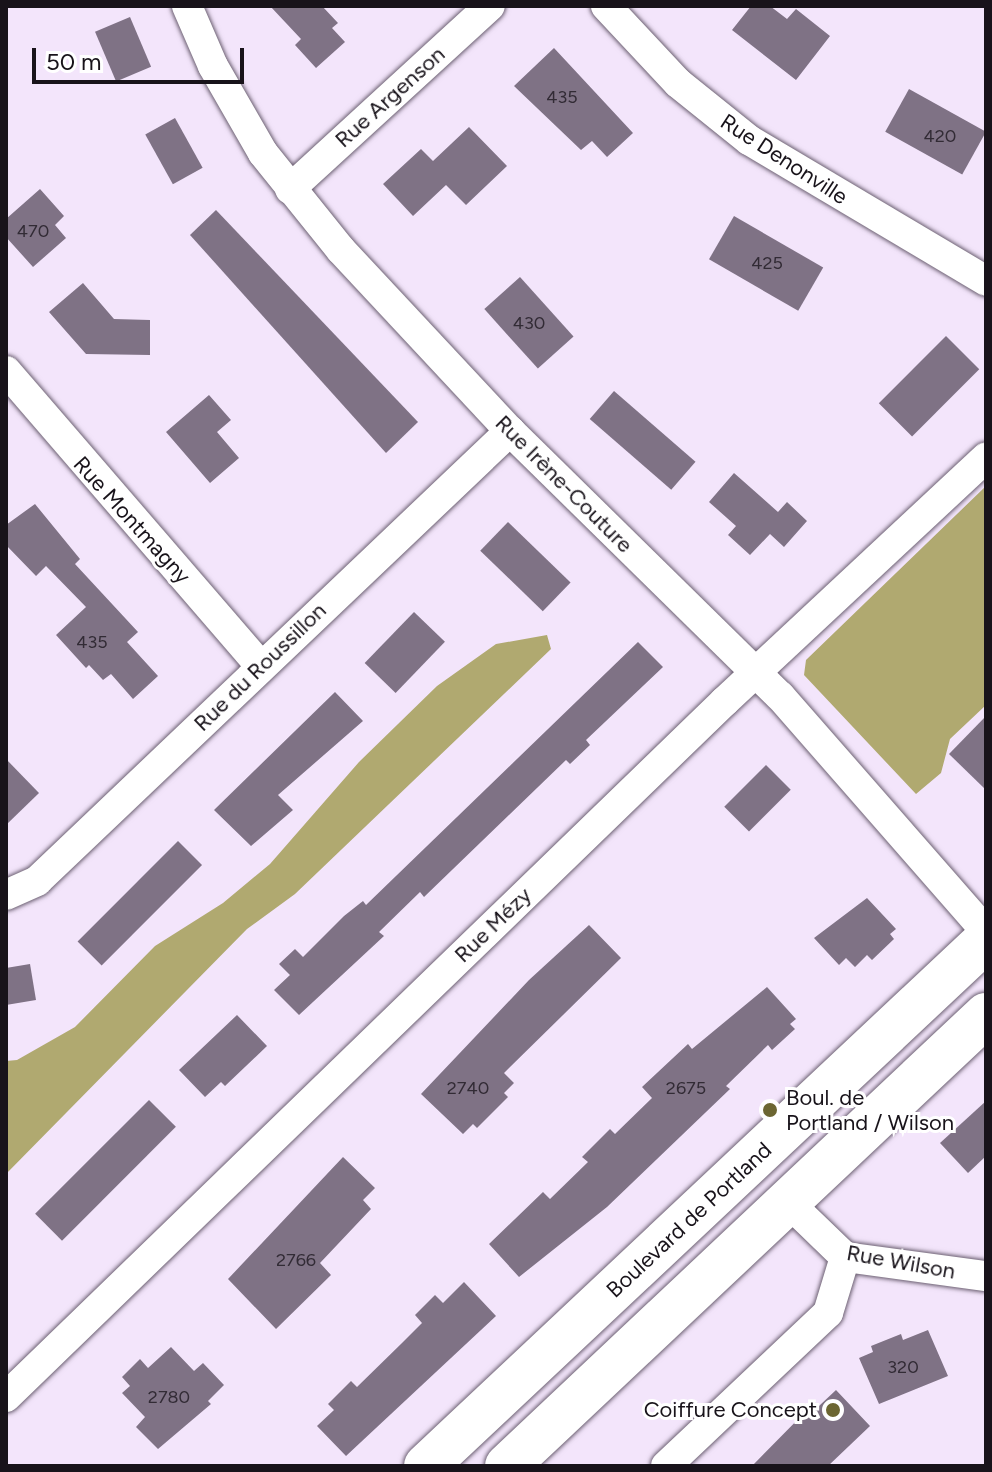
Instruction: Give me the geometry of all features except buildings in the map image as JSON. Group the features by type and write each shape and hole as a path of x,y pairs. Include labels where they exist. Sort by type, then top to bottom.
{"main road":[{"name":"Boulevard de Portland","path":"426,1466 986,940"},
{"path":"507,1466 986,1015"}],"street":[{"name":"Rue Irène-Couture","path":"187,6 236,110 290,189 419,337 756,673 986,931"},
{"name":"Rue Argenson","path":"290,189 490,6"},
{"name":"Rue Denonville","path":"606,6 678,83 749,140 986,281"},
{"name":"Rue Montmagny","path":"6,371 261,666"},
{"name":"Rue du Roussillon","path":"6,895 37,881 510,431"},
{"name":"Rue Mézy","path":"6,1397 756,673 986,458"},
{"name":"Rue Wilson","path":"788,1202 845,1257 986,1276"},
{"path":"666,1466 828,1313 845,1257"}],"shaded area":[{"path":"986,486 986,705 950,739 941,773 916,794 804,675 806,660"},
{"path":"547,635 551,649 295,894 247,929 6,1174 6,1061 17,1060 75,1027 155,946 223,903 270,864 359,762 437,686 496,644"}],"place":[{"name":"Boul. de Portland / Wilson","path":"770,1110"},
{"name":"Coiffure Concept","path":"833,1410"}]}
